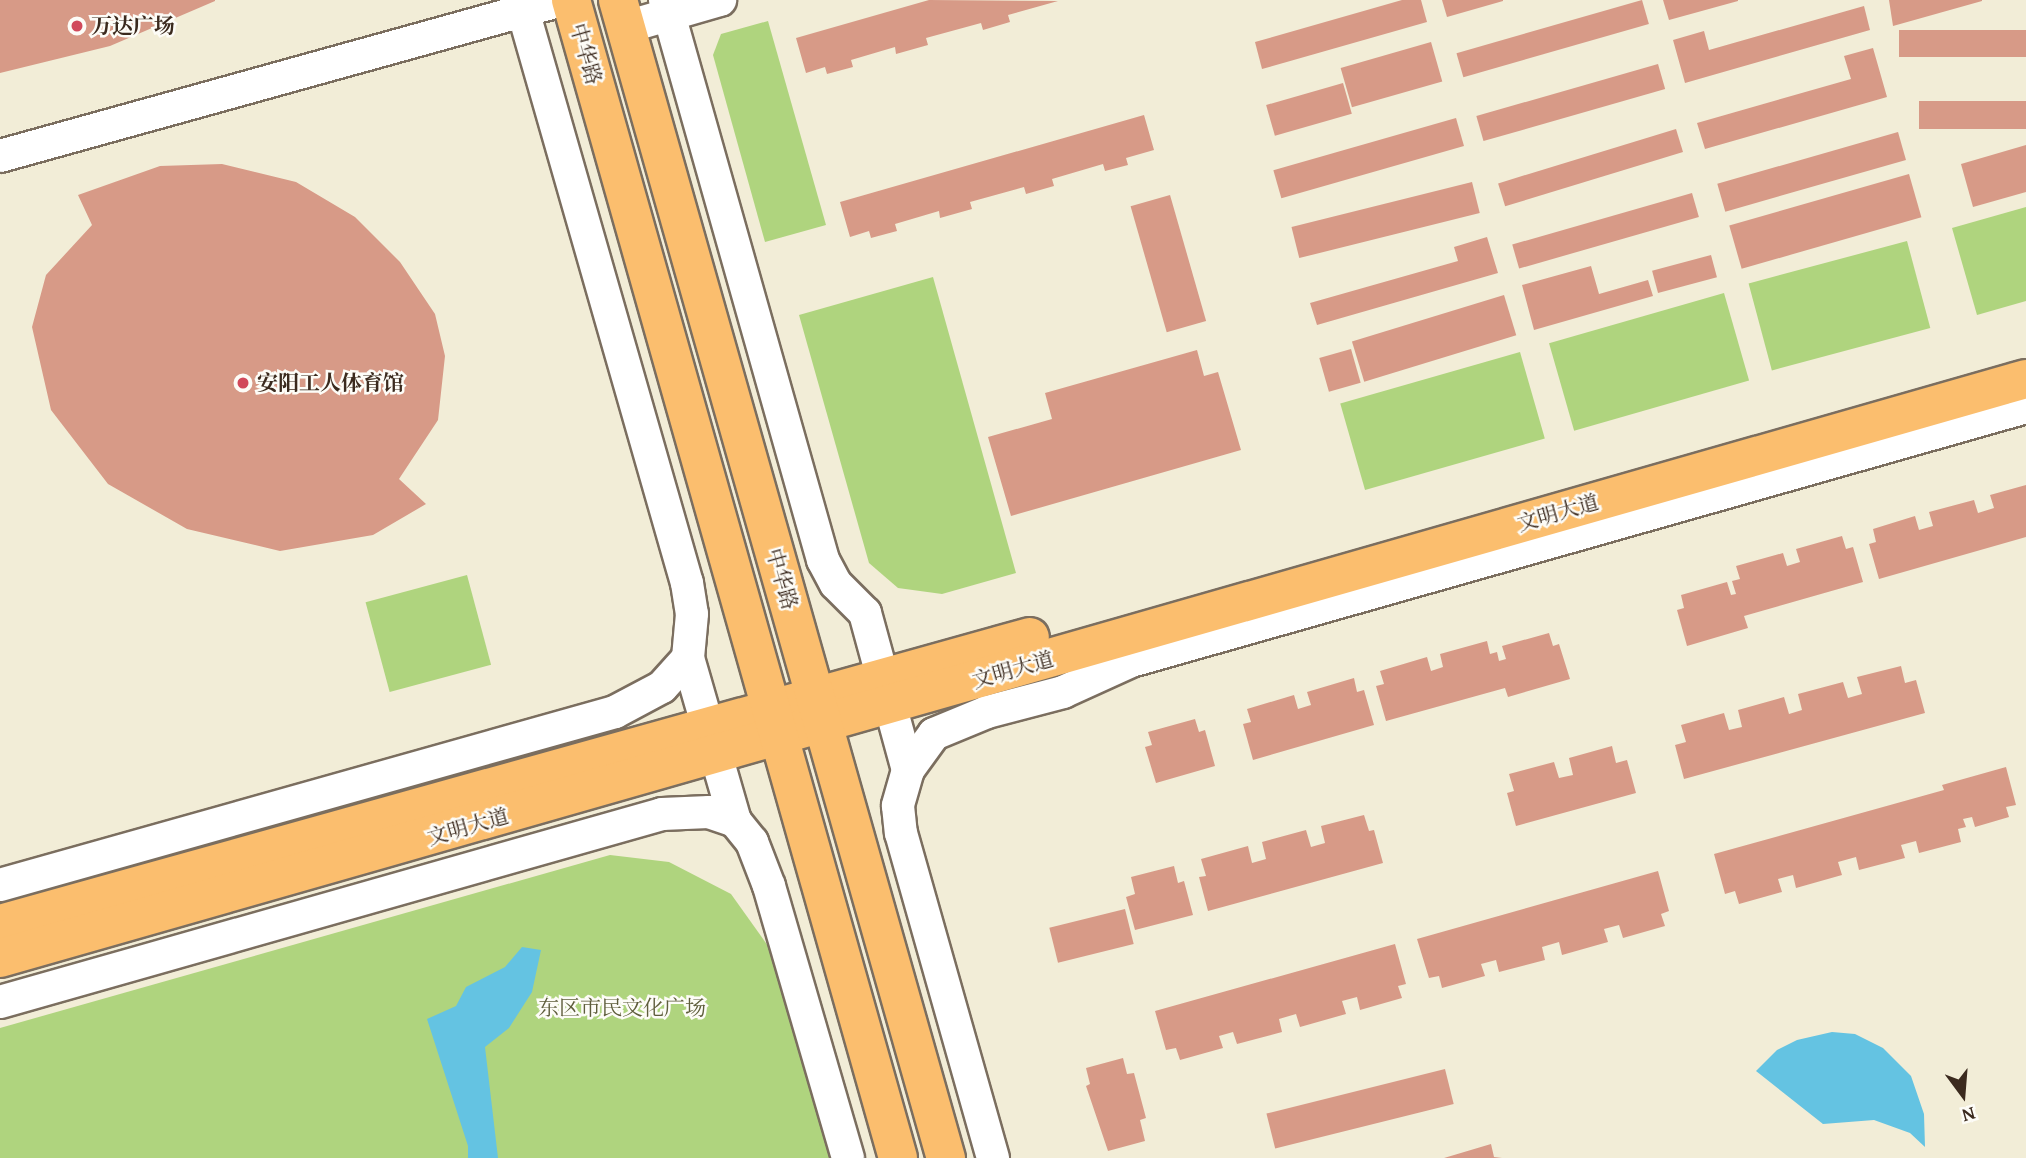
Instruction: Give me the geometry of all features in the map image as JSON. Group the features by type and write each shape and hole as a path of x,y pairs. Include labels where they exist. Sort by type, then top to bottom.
{"main road":[{"name":"中华路","path":"571,0 898,1158"},
{"name":"中华路","path":"622,14 946,1158"},
{"name":"文明大道","path":"887,692 2026,357"},
{"name":"文明大道","path":"0,958 820,710 2026,379"},
{"name":"文明大道","path":"0,924 712,741"}],"street":[{"path":"0,156 522,6 562,0"},
{"path":"622,14 720,0"},
{"path":"522,6 687,583 692,614 688,658 735,821 752,842 769,886 848,1158"},
{"path":"667,7 823,560 836,584 865,612 908,770"},
{"path":"993,1158 901,833 898,806 908,770 934,734 987,712 1063,692 1131,661 2026,407"},
{"path":"0,885 615,712 662,687 688,658"},
{"path":"0,1002 662,814 709,812 735,821"}],"green space":[{"path":"768,21 826,225 765,242 713,55 721,34"},
{"path":"2026,207 2026,301 1977,315 1952,228"},
{"path":"1907,241 1930,328 1772,370 1749,283"},
{"path":"933,277 1016,573 942,594 898,588 869,563 799,315"},
{"path":"1724,293 1749,380 1574,431 1549,343"},
{"path":"1520,352 1545,439 1365,490 1340,404"},
{"path":"467,575 491,665 390,692 366,602"},
{"name":"东区市民文化广场","path":"610,855 669,862 731,894 783,967 836,1158 0,1158 0,1028"}],"water":[{"path":"522,947 541,950 532,992 509,1028 485,1047 498,1158 468,1158 468,1146 427,1019 456,1006 466,987 505,967"},
{"path":"1832,1032 1855,1034 1883,1048 1911,1076 1924,1114 1925,1147 1910,1133 1874,1120 1823,1124 1756,1071 1777,1050 1797,1040"}],"building":[{"name":"万达广场","path":"0,0 215,1 110,46 0,73"},
{"path":"929,0 1058,1 1008,15 1010,22 983,30 981,23 926,38 928,45 896,54 895,47 851,60 853,67 827,74 825,67 806,73 796,38"},
{"path":"1402,0 1421,0 1427,22 1262,69 1255,42"},
{"path":"1442,0 1503,0 1503,1 1447,17"},
{"path":"1642,0 1649,24 1463,77 1456,53"},
{"path":"1663,0 1738,0 1738,1 1669,20"},
{"path":"1889,0 1982,0 1982,1 1893,26"},
{"path":"1864,6 1870,30 1685,83 1673,40 1704,31 1709,50"},
{"path":"1899,30 2026,30 2026,57 1899,57"},
{"path":"1431,42 1442,81 1352,107 1341,68"},
{"path":"1873,48 1887,97 1705,149 1697,123 1851,79 1844,56"},
{"path":"1658,64 1665,89 1483,141 1476,116"},
{"path":"1343,83 1352,114 1275,136 1266,105"},
{"path":"1919,101 2026,101 2026,129 1919,129"},
{"path":"1144,115 1154,150 1126,158 1128,165 1105,171 1103,164 1052,179 1054,186 1026,194 1024,187 970,202 972,209 940,218 939,211 895,224 897,231 871,238 869,231 850,237 840,202"},
{"path":"1456,118 1464,146 1281,198 1273,170"},
{"path":"1676,129 1683,152 1505,206 1498,183"},
{"path":"1898,132 1906,160 1725,212 1717,184"},
{"path":"2026,145 2026,192 1973,207 1961,164"},
{"name":"安阳工人体育馆","path":"222,164 296,182 355,217 400,262 435,314 445,356 438,420 399,479 426,504 373,535 280,551 187,529 108,484 51,410 32,327 46,275 92,225 78,195 160,166"},
{"path":"1909,174 1921,217 1742,269 1729,226"},
{"path":"1472,182 1480,213 1299,258 1292,227"},
{"path":"1692,193 1699,217 1519,269 1512,245"},
{"path":"1170,195 1206,321 1167,332 1131,206"},
{"path":"1487,237 1498,273 1317,325 1310,303 1458,261 1454,247"},
{"path":"1711,255 1717,277 1658,293 1652,271"},
{"path":"1591,266 1599,294 1648,280 1653,296 1534,330 1522,285"},
{"path":"1504,295 1516,335 1364,382 1352,341"},
{"path":"1351,349 1361,383 1329,392 1319,358"},
{"path":"1197,350 1204,376 1218,372 1241,450 1011,516 988,437 1052,419 1045,393"},
{"path":"2026,485 2026,537 1879,579 1869,544 1876,542 1873,529 1915,516 1919,530 1933,526 1929,512 1974,500 1978,513 1994,508 1990,495"},
{"path":"1842,536 1846,549 1853,547 1863,582 1744,616 1748,628 1687,646 1677,610 1684,608 1681,595 1727,582 1731,595 1736,594 1732,581 1740,579 1736,566 1783,553 1787,566 1800,562 1796,549"},
{"path":"1549,633 1553,646 1559,644 1570,679 1508,697 1505,688 1386,721 1376,686 1384,684 1380,671 1427,657 1431,671 1443,667 1440,654 1487,641 1490,654 1497,652 1499,661 1506,659 1502,646"},
{"path":"1901,666 1905,683 1916,680 1925,713 1684,779 1675,745 1686,742 1681,725 1724,713 1729,730 1742,727 1738,710 1784,697 1789,714 1802,710 1798,694 1843,682 1848,698 1862,694 1857,677"},
{"path":"1354,678 1357,692 1364,690 1374,725 1253,760 1243,724 1251,722 1247,709 1294,695 1298,709 1311,705 1307,692"},
{"path":"1195,719 1199,732 1205,730 1215,766 1156,783 1145,747 1152,745 1148,732"},
{"path":"1612,746 1616,763 1627,760 1636,793 1516,826 1507,793 1514,791 1509,774 1554,762 1559,778 1573,775 1569,758"},
{"path":"2006,767 2016,805 2006,807 2009,817 1975,827 1972,817 1963,819 1966,827 1958,829 1961,842 1919,853 1916,841 1901,845 1905,858 1859,870 1856,857 1838,862 1842,875 1796,888 1793,875 1778,879 1782,892 1739,904 1735,891 1725,894 1714,854 1944,790 1942,785"},
{"path":"1364,815 1369,831 1374,830 1383,863 1208,911 1199,877 1206,876 1201,859 1248,846 1252,863 1266,859 1262,842 1306,830 1311,847 1325,843 1321,826"},
{"path":"1174,866 1178,883 1184,881 1193,915 1135,930 1126,897 1135,894 1131,877"},
{"path":"1658,871 1669,911 1661,914 1665,926 1623,938 1619,925 1604,929 1608,942 1562,955 1559,942 1542,947 1545,960 1499,972 1496,960 1481,964 1485,976 1442,988 1439,976 1429,978 1417,939"},
{"path":"1125,909 1134,944 1058,963 1049,928"},
{"path":"1395,944 1406,984 1398,986 1402,998 1360,1010 1357,997 1342,1001 1346,1014 1300,1027 1296,1014 1279,1019 1282,1032 1237,1044 1233,1032 1219,1036 1223,1048 1180,1060 1176,1048 1166,1050 1155,1011"},
{"path":"1123,1058 1127,1074 1134,1073 1146,1118 1140,1120 1145,1141 1108,1151 1086,1086 1090,1084 1086,1068"},
{"path":"1445,1069 1454,1104 1275,1148 1266,1114"},
{"path":"1491,1144 1494,1157 1502,1158 1444,1158"}],"place":[{"name":"万达广场","path":"77,26"},
{"name":"安阳工人体育馆","path":"243,383"}]}
